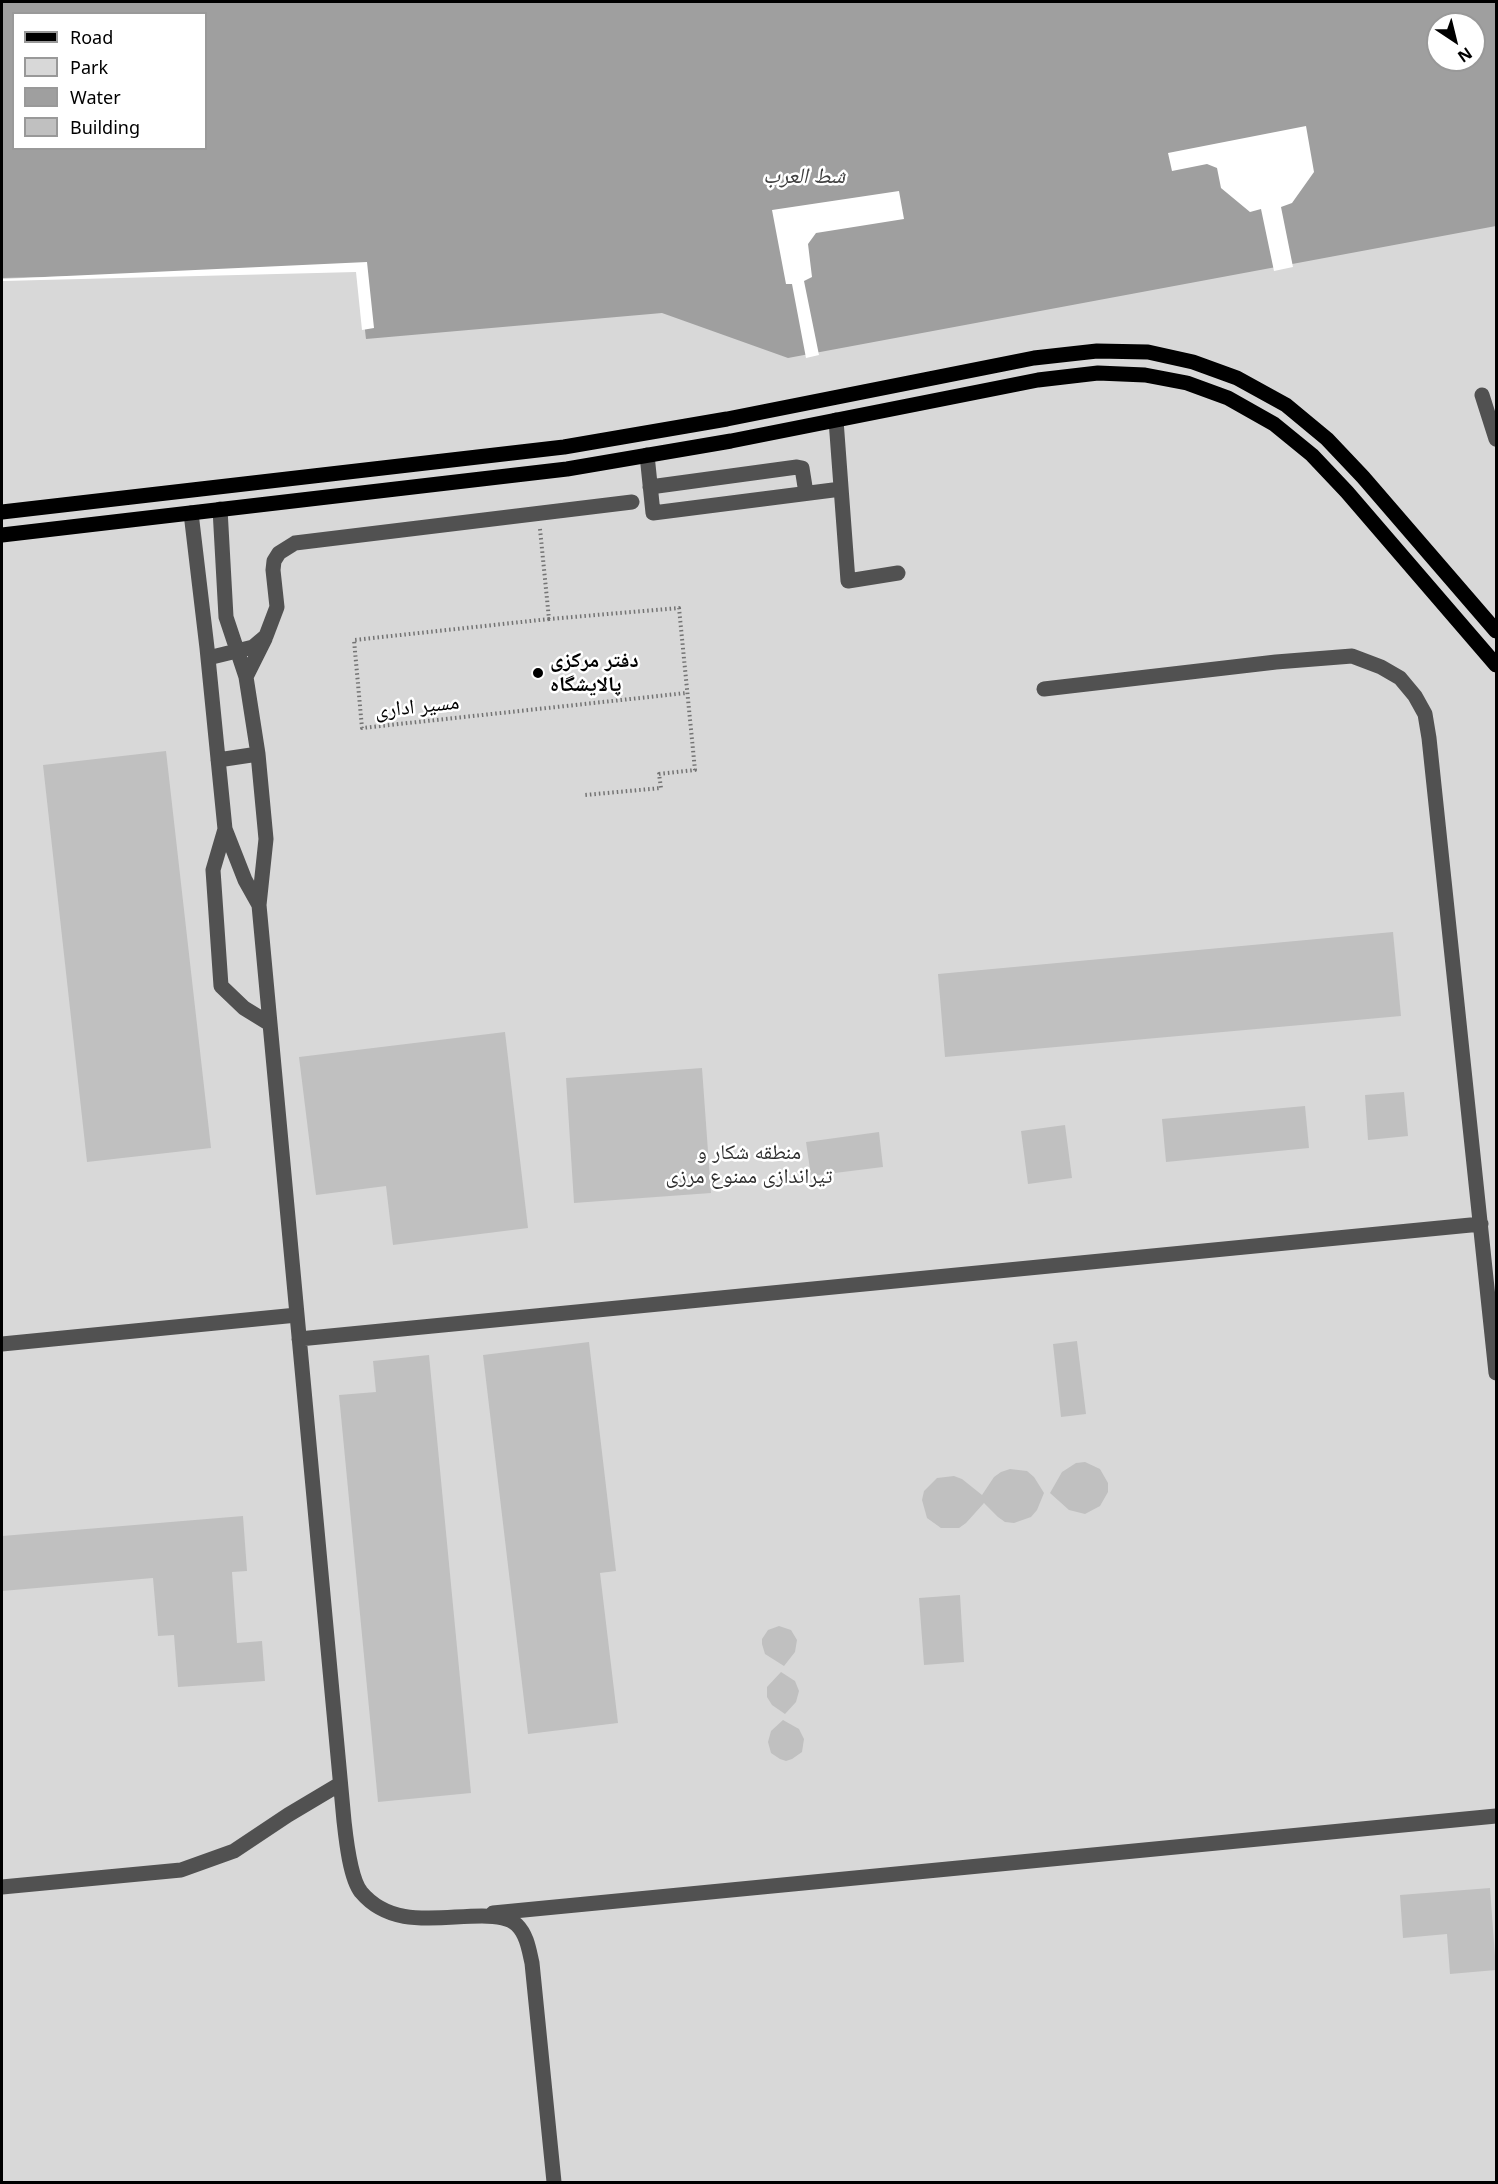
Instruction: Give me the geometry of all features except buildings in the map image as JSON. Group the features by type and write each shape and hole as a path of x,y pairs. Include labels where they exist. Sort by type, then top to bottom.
{"main road":[{"path":"2,512 564,447 727,419 1034,358 1097,351 1148,352 1193,362 1238,378 1286,405 1327,439 1363,477 1497,631"},
{"path":"2,535 567,469 1038,380 1098,374 1145,375 1187,383 1228,398 1274,424 1312,455 1347,492 1497,665"},
{"path":"218,487 220,509"},
{"path":"189,491 191,513"}],"street":[{"path":"1482,395 1497,439"},
{"path":"836,420 848,581 898,573"},
{"path":"647,455 653,513 841,489"},
{"path":"650,488 797,467 802,468 804,472 806,493"},
{"path":"246,677 277,607 274,561 287,546 295,543 632,502"},
{"path":"220,509 226,617 246,677 258,754 266,839 259,905 340,1784 350,1862 360,1891 382,1910 409,1919 457,1916 1497,1816"},
{"path":"191,513 225,830 245,880 259,905"},
{"path":"208,658 253,647 266,636"},
{"path":"1044,689 1276,662 1352,656 1381,667 1400,678 1415,696 1425,714 1430,738 1497,1372"},
{"path":"218,760 258,754"},
{"path":"225,830 213,870 221,986 244,1008 270,1024"},
{"path":"299,1339 1481,1224"},
{"path":"2,1344 297,1315"},
{"path":"2,1887 181,1870 234,1851 340,1784"},
{"path":"457,1916 493,1917 507,1920 517,1924 526,1938 532,1963 554,2182"}],"path":[{"path":"538,514 549,619"},
{"name":"مسیر اداری","path":"585,795 661,788 659,774 695,770 679,608 354,640 362,728 686,693"}],"green space":[{"name":"منطقه شکار و تیراندازی ممنوع مرزی","path":"2,2 1496,2 1496,2182 2,2182"}],"water":[{"name":"شط العرب","path":"2,2 1496,2 1496,226 788,358 662,313 366,339 358,269 2,278"}],"pier":[{"path":"1306,126 1314,172 1292,203 1281,207 1293,267 1274,271 1261,209 1250,212 1221,188 1217,168 1207,164 1172,171 1168,153"},
{"path":"899,191 904,219 816,233 808,244 812,277 804,281 819,355 806,358 792,284 786,284 772,210"},
{"path":"367,262 374,328 362,330 356,272 2,281 2,279"}],"place":[{"name":"دفتر مرکزی پالایشگاه","path":"538,673"}]}
